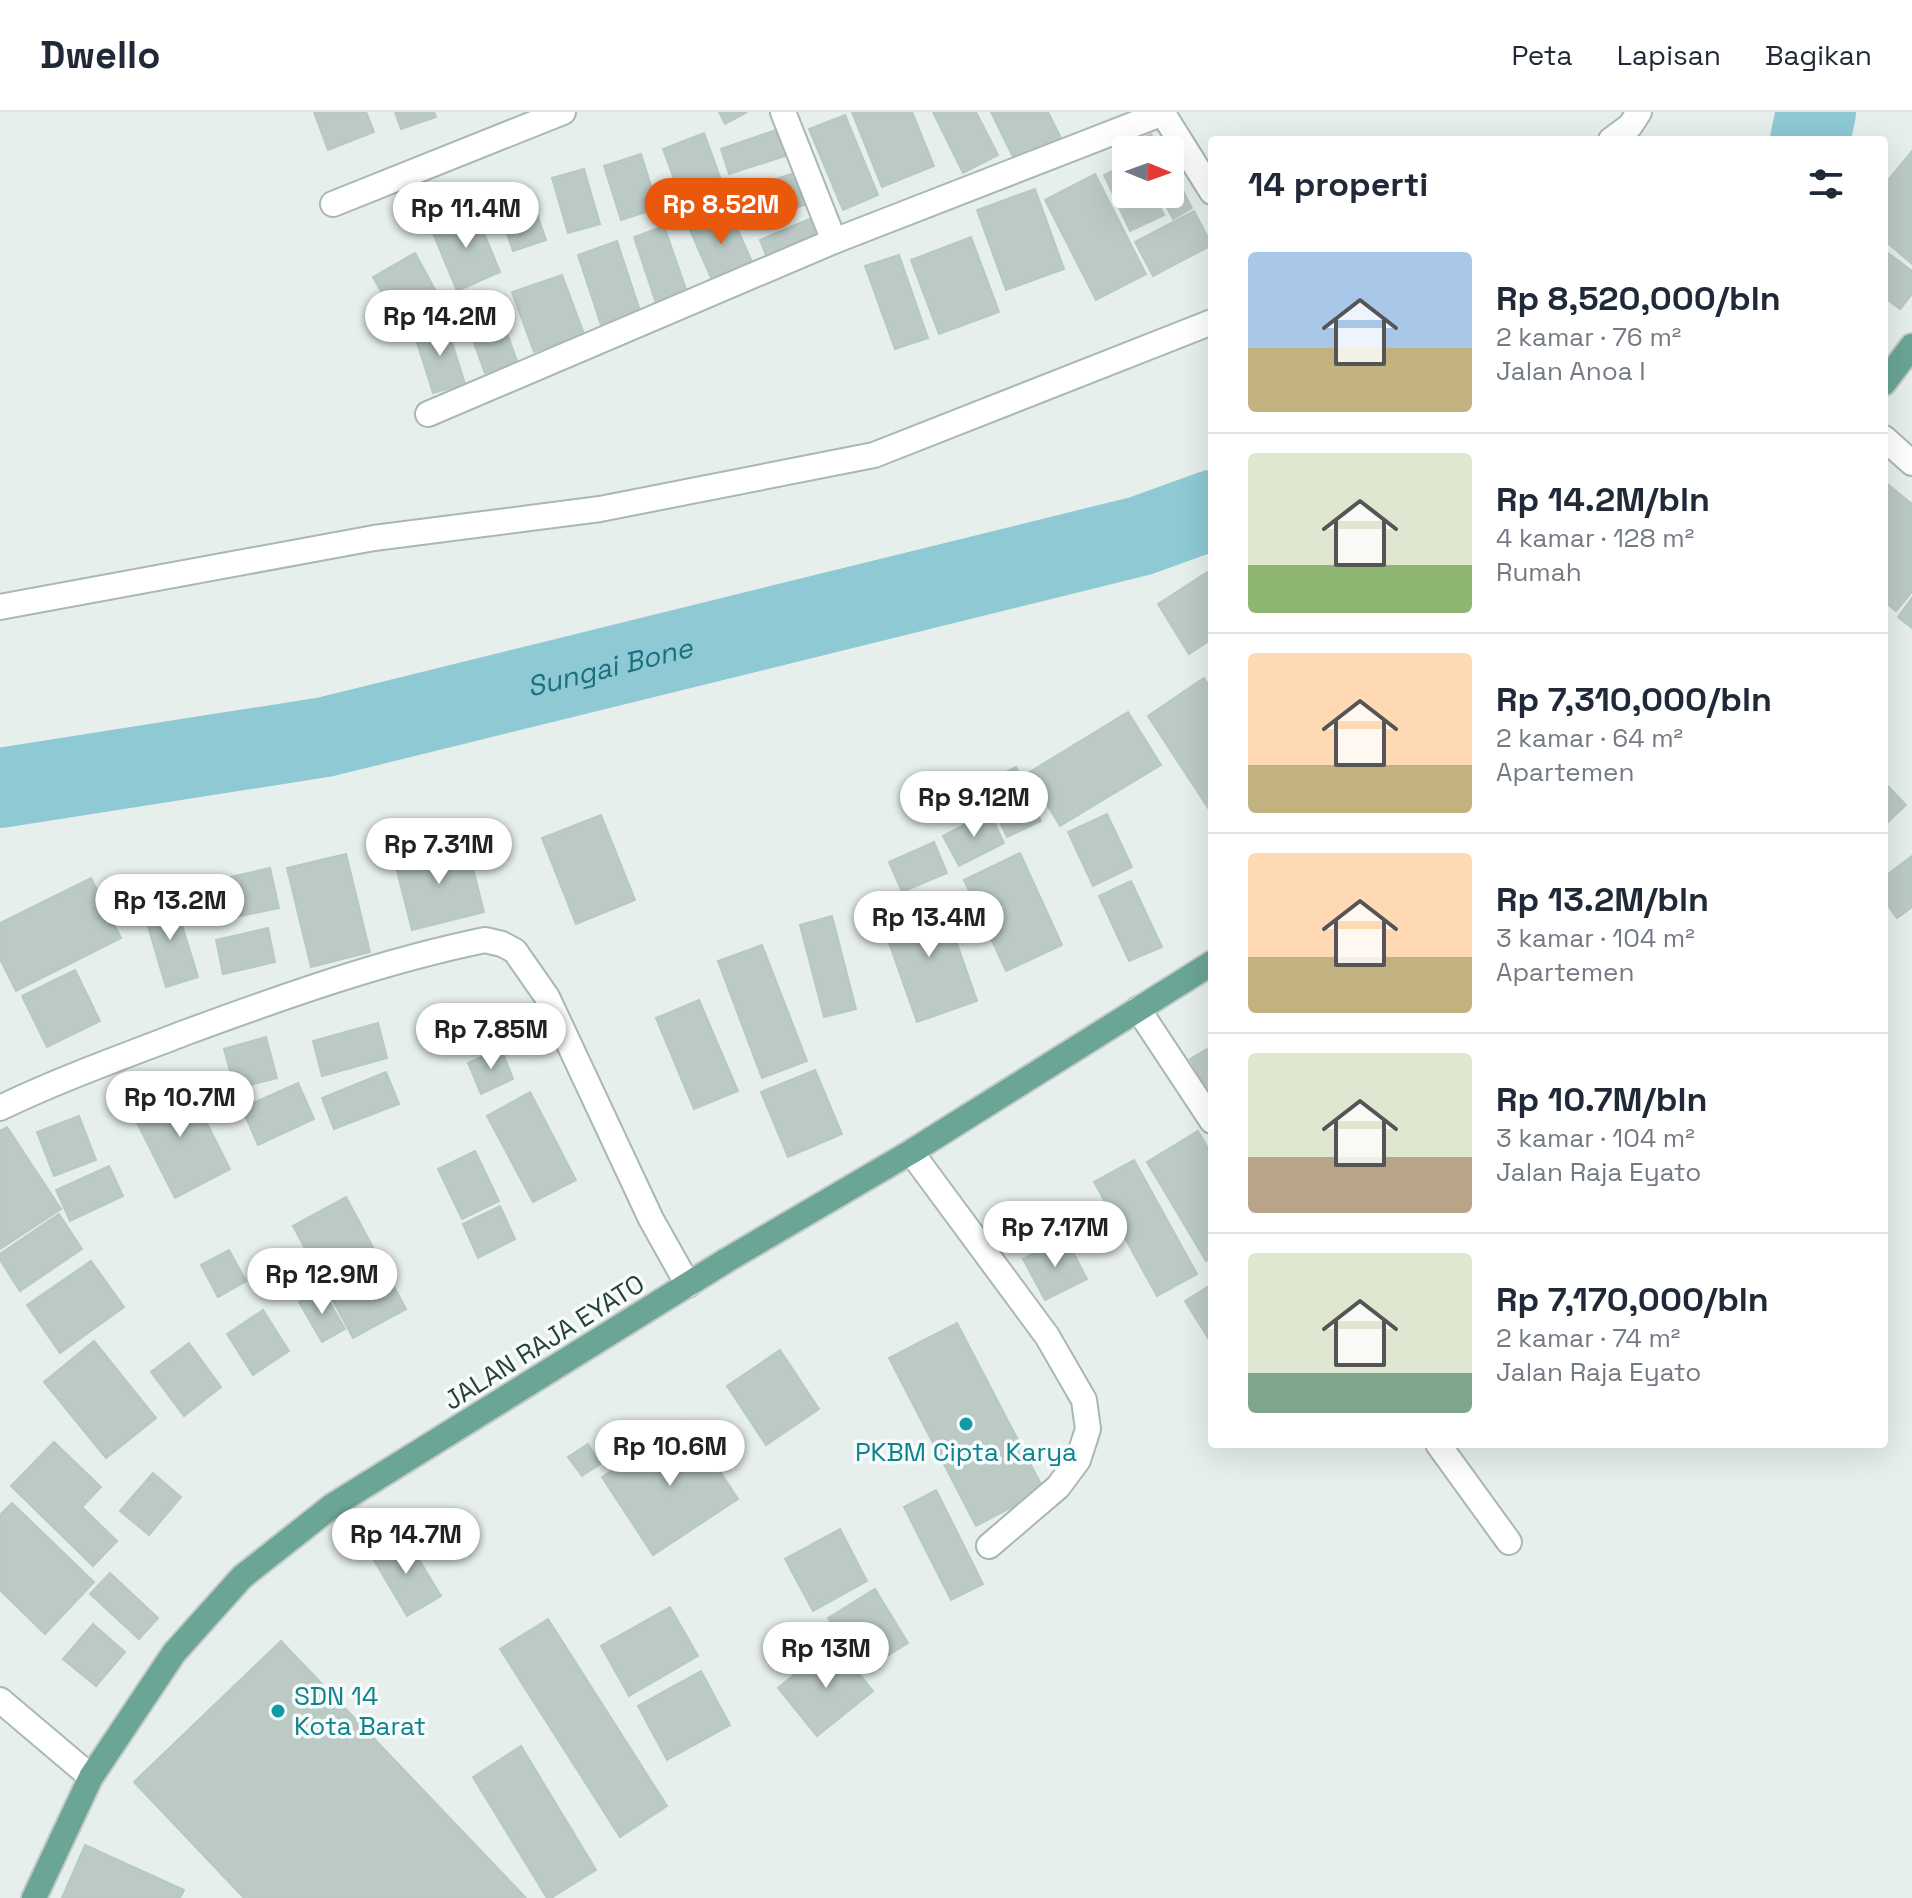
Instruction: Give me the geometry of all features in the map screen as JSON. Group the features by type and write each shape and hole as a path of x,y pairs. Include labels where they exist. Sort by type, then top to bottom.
{"main road":[{"path":"1888,378 1912,346"},
{"name":"JALAN RAJA EYATO","path":"34,1898 91,1777 174,1653 242,1577 332,1506 727,1260 911,1152 1208,965"}],"street":[{"path":"333,204 563,112"},
{"path":"783,112 834,241"},
{"path":"428,414 834,241 1162,112 1208,186"},
{"path":"1616,136 1630,126 1639,112"},
{"path":"0,607 374,538 600,509 874,455 1208,324"},
{"path":"1888,442 1912,463"},
{"path":"0,1108 131,1053 373,967 485,940 502,944 515,951 547,997 651,1219 688,1285"},
{"path":"1138,1009 1208,1115"},
{"path":"911,1152 1047,1336 1084,1400 1088,1429 1078,1460 1058,1487 989,1546"},
{"path":"1441,1448 1509,1542"},
{"path":"0,1700 91,1777"}],"building":[{"path":"314,112 366,112 374,132 328,150"},
{"path":"395,112 434,112 436,117 401,129"},
{"path":"719,112 747,112 725,124"},
{"path":"852,112 912,112 934,166 882,187"},
{"path":"933,112 976,112 998,155 963,173"},
{"path":"991,112 1048,112 1062,140 1016,163"},
{"path":"845,115 878,195 843,210 809,129"},
{"path":"779,129 788,155 729,174 721,149"},
{"path":"704,133 724,188 683,203 663,149"},
{"path":"1912,151 1912,264 1888,243 1888,180"},
{"path":"641,154 658,208 621,220 604,166"},
{"path":"584,169 600,224 568,233 552,178"},
{"path":"800,171 810,203 746,224 735,193"},
{"path":"1112,171 1112,192 1104,175"},
{"path":"1095,174 1146,274 1096,300 1045,200"},
{"path":"528,188 546,240 513,251 495,200"},
{"path":"1035,189 1064,269 1006,290 977,210"},
{"path":"1184,192 1192,208 1173,219 1167,208 1184,208"},
{"path":"1119,208 1161,208 1164,215 1130,231"},
{"path":"474,209 500,272 457,291 431,228"},
{"path":"1194,211 1208,237 1208,247 1153,276 1135,242"},
{"path":"730,212 752,262 712,280 690,230"},
{"path":"814,217 823,240 769,263 760,240"},
{"path":"664,226 689,298 658,309 634,237"},
{"path":"971,237 999,312 939,334 911,260"},
{"path":"617,241 641,314 602,328 578,255"},
{"path":"415,253 437,293 395,316 373,277"},
{"path":"1888,253 1912,271 1912,294 1900,309 1888,300"},
{"path":"899,255 928,338 895,349 865,266"},
{"path":"562,275 584,334 534,352 512,292"},
{"path":"497,306 517,361 485,373 465,318"},
{"path":"446,323 465,384 433,393 414,333"},
{"path":"1888,484 1912,504 1912,592 1896,611 1888,604"},
{"path":"1208,572 1208,642 1189,654 1158,604"},
{"path":"1912,598 1912,628 1898,617"},
{"path":"1204,678 1208,684 1208,808 1148,716"},
{"path":"1128,712 1161,765 1060,826 1028,773"},
{"path":"1016,767 1041,821 1007,837 982,784"},
{"path":"1888,786 1906,805 1888,822"},
{"path":"989,812 1004,843 959,866 943,836"},
{"path":"1107,814 1132,867 1093,886 1068,832"},
{"path":"601,815 635,900 576,924 542,838"},
{"path":"466,841 484,912 412,930 394,859"},
{"path":"934,842 947,873 902,892 889,862"},
{"path":"1020,853 1062,945 1006,971 964,880"},
{"path":"346,854 370,952 311,967 287,868"},
{"path":"1912,856 1912,907 1897,918 1888,906 1888,874"},
{"path":"270,868 279,908 217,921 208,882"},
{"path":"91,878 121,938 16,991 0,959 0,923"},
{"path":"1131,881 1162,947 1129,961 1099,896"},
{"path":"940,895 977,1001 917,1022 880,917"},
{"path":"173,896 198,977 166,987 142,906"},
{"path":"832,916 856,1009 824,1017 800,925"},
{"path":"268,928 275,962 223,974 216,940"},
{"path":"762,945 807,1061 762,1078 718,961"},
{"path":"75,970 100,1021 47,1047 22,996"},
{"path":"699,1000 738,1091 694,1109 656,1018"},
{"path":"378,1023 387,1058 322,1076 313,1041"},
{"path":"266,1037 277,1078 235,1089 224,1049"},
{"path":"501,1048 513,1079 481,1094 468,1063"},
{"path":"1208,1048 1208,1091 1190,1059"},
{"path":"815,1070 842,1134 788,1157 761,1092"},
{"path":"386,1072 399,1104 334,1129 322,1098"},
{"path":"185,1080 230,1169 175,1198 130,1109"},
{"path":"298,1083 314,1119 258,1145 242,1108"},
{"path":"530,1092 576,1180 533,1202 487,1116"},
{"path":"79,1116 96,1160 54,1176 37,1132"},
{"path":"7,1127 61,1209 0,1249 0,1131"},
{"path":"1198,1131 1208,1148 1206,1261 1147,1162"},
{"path":"475,1151 499,1201 462,1219 438,1169"},
{"path":"1134,1160 1197,1274 1157,1296 1094,1182"},
{"path":"109,1166 123,1196 70,1221 56,1190"},
{"path":"346,1197 406,1309 353,1338 293,1226"},
{"path":"500,1206 515,1239 478,1258 463,1224"},
{"path":"59,1214 82,1249 20,1291 0,1260 0,1254"},
{"path":"1065,1237 1087,1279 1045,1300 1023,1259"},
{"path":"229,1250 246,1281 218,1297 201,1265"},
{"path":"91,1261 124,1307 60,1353 27,1305"},
{"path":"1208,1287 1208,1338 1185,1301"},
{"path":"322,1289 345,1329 322,1342 299,1302"},
{"path":"263,1310 289,1351 253,1375 227,1334"},
{"name":"PKBM Cipta Karya","path":"957,1323 1044,1490 976,1526 889,1358"},
{"path":"94,1341 156,1418 106,1458 44,1382"},
{"path":"189,1343 221,1387 184,1416 151,1372"},
{"path":"780,1350 819,1409 766,1445 727,1386"},
{"path":"687,1421 738,1499 653,1555 602,1477"},
{"path":"54,1442 101,1487 82,1507 117,1541 93,1566 11,1486"},
{"path":"588,1444 600,1464 582,1476 568,1457"},
{"path":"153,1473 181,1497 149,1535 120,1511"},
{"path":"936,1490 983,1584 951,1600 904,1507"},
{"path":"12,1503 94,1582 45,1634 0,1590 0,1515"},
{"path":"840,1529 867,1581 813,1611 785,1559"},
{"path":"404,1535 441,1596 407,1616 371,1555"},
{"path":"110,1573 158,1618 139,1639 90,1594"},
{"path":"875,1589 908,1643 861,1672 828,1618"},
{"path":"670,1607 698,1656 629,1696 601,1646"},
{"path":"548,1619 667,1806 620,1837 500,1649"},
{"path":"93,1624 125,1652 96,1686 63,1659"},
{"name":"SDN 14 Kota Barat","path":"281,1641 526,1898 244,1898 134,1782"},
{"path":"834,1643 873,1691 817,1736 778,1688"},
{"path":"701,1671 730,1725 667,1760 638,1706"},
{"path":"521,1746 596,1870 551,1898 547,1898 473,1777"},
{"path":"85,1845 184,1890 180,1898 62,1898"}],"waterway":[{"name":"Sungai Bone","path":"1811,136 1816,112"},
{"name":"Sungai Bone","path":"0,788 325,737 1140,536 1208,511"}],"place":[{"name":"PKBM Cipta Karya","path":"966,1424"},
{"name":"SDN 14 Kota Barat","path":"278,1711"}]}
